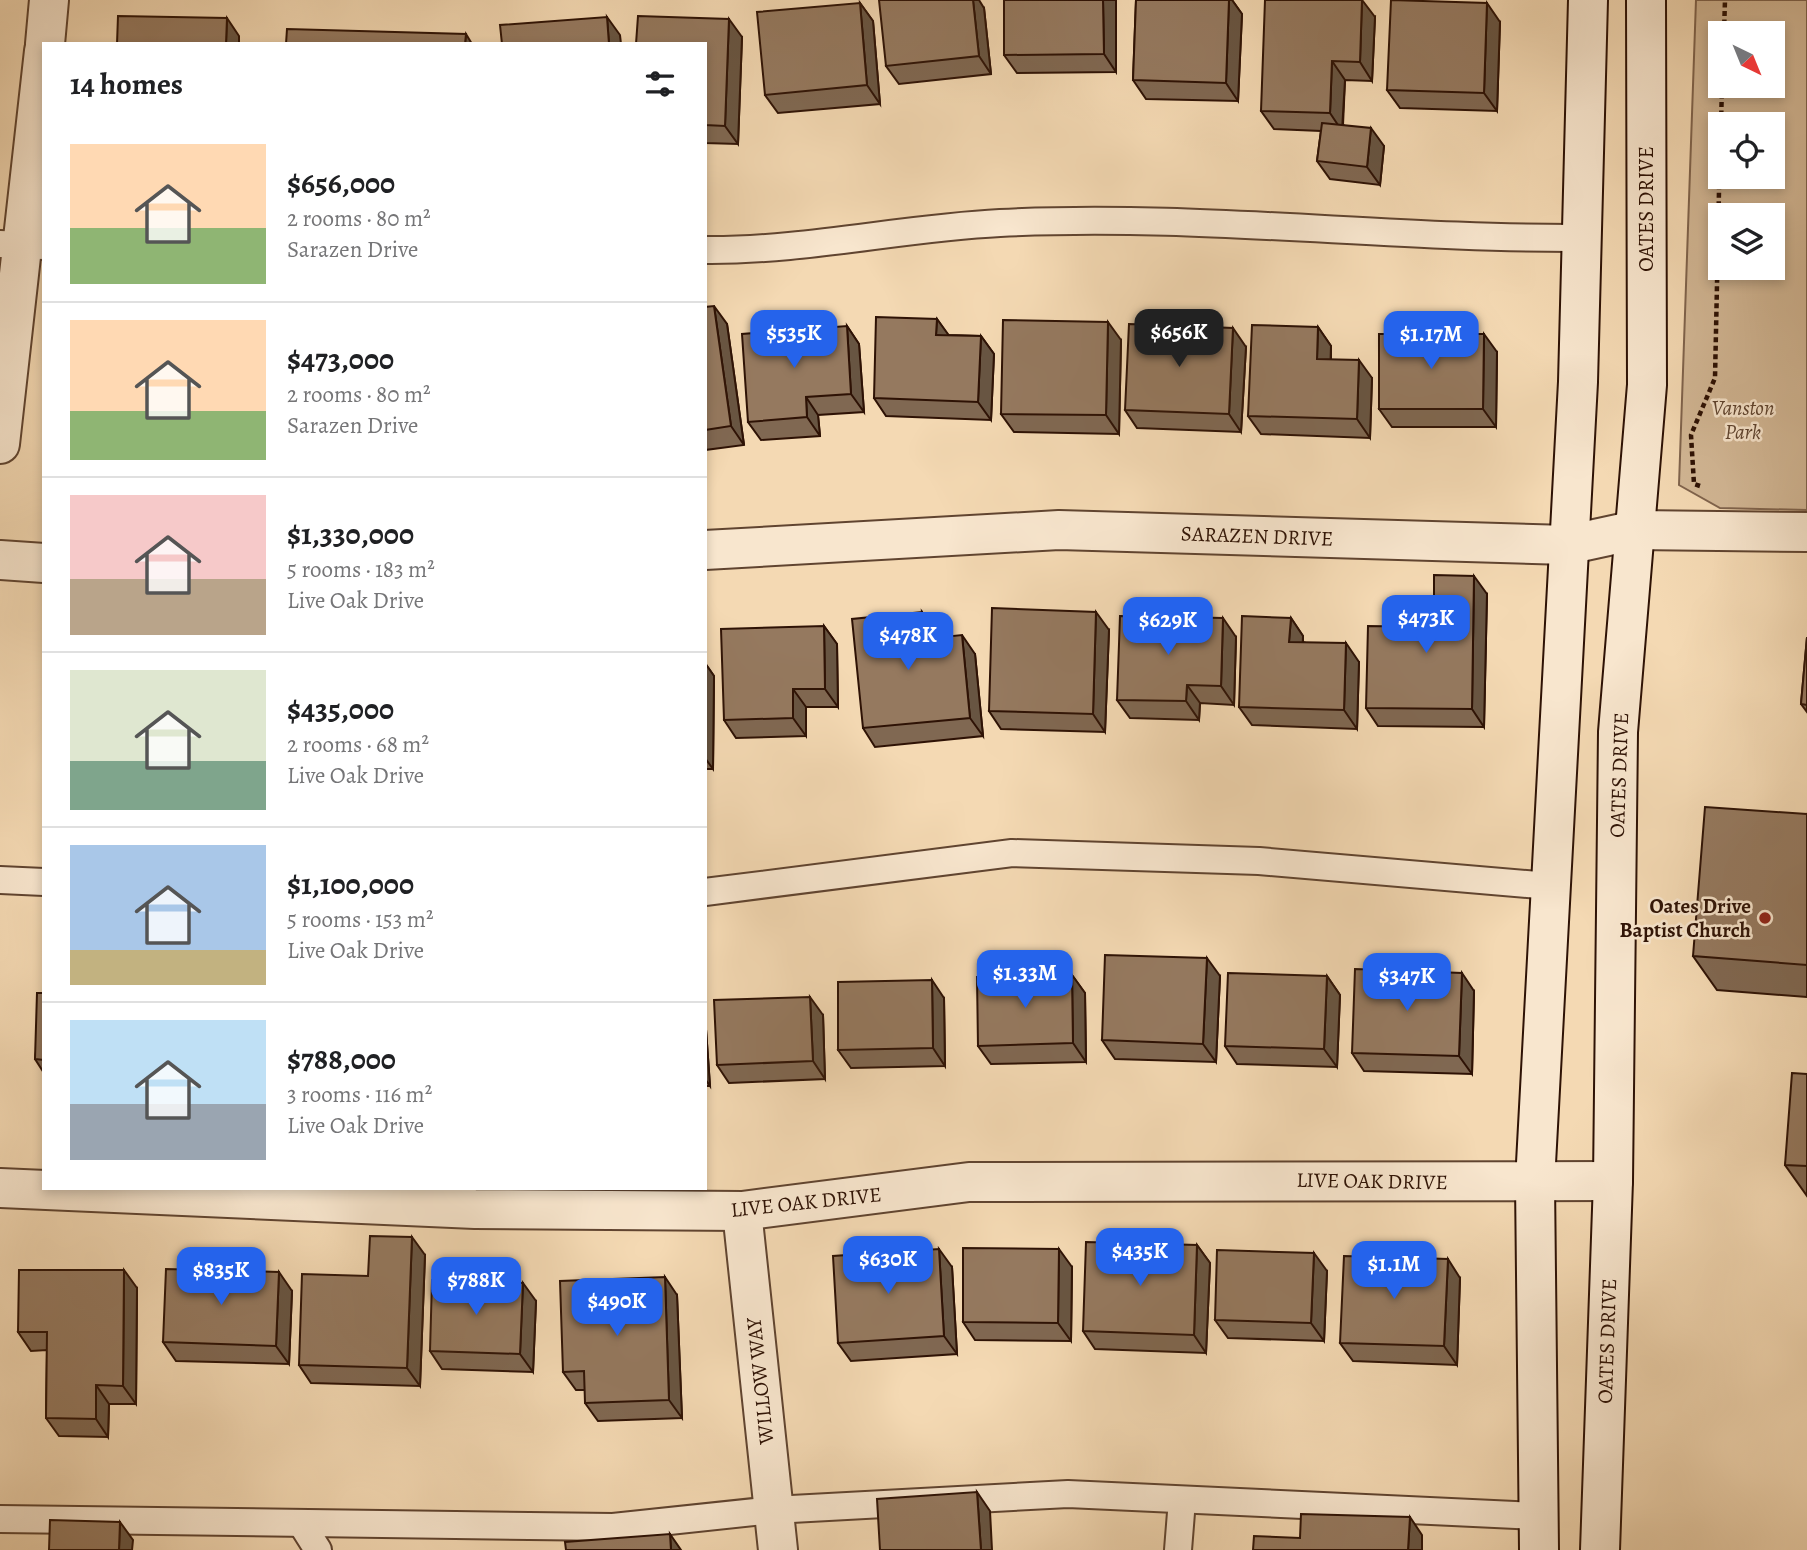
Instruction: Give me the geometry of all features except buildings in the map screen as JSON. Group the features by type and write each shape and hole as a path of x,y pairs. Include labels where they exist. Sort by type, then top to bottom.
{"street":[{"path":"45,42 49,0"},
{"path":"1539,1533 1535,1182 1567,545 1578,382 1588,0"},
{"name":"OATES DRIVE","path":"1600,1550 1613,1181 1618,732 1647,385 1646,0"},
{"path":"0,444 42,69"},
{"name":"SARAZEN DRIVE","path":"707,550 1059,530 1567,545 1636,530 1807,532"},
{"path":"0,560 42,563"},
{"name":"LIVE OAK DRIVE","path":"45,1190 475,1209 742,1211 969,1182 1613,1181"},
{"name":"LIVE OAK DRIVE","path":"0,1188 42,1190"},
{"name":"WILLOW WAY","path":"742,1211 778,1550"}],"lane":[{"path":"707,250 754,250 999,223 1191,221 1487,239 1582,238"},
{"path":"707,891 1012,853 1259,861 1550,886"},
{"path":"0,880 42,882"},
{"path":"0,1519 613,1527 773,1510 1068,1494 1182,1500 1539,1533"},
{"path":"1178,1550 1182,1500"},
{"path":"301,1523 318,1550"}],"path":[{"path":"1724,21 1725,0"},
{"path":"1693,484 1691,435 1715,378 1719,189"}],"green space":[{"name":"Vanston Park","path":"1696,0 1807,0 1807,510 1720,508 1679,485"}],"place":[{"name":"Oates Drive Baptist Church","path":"1765,918"}]}
